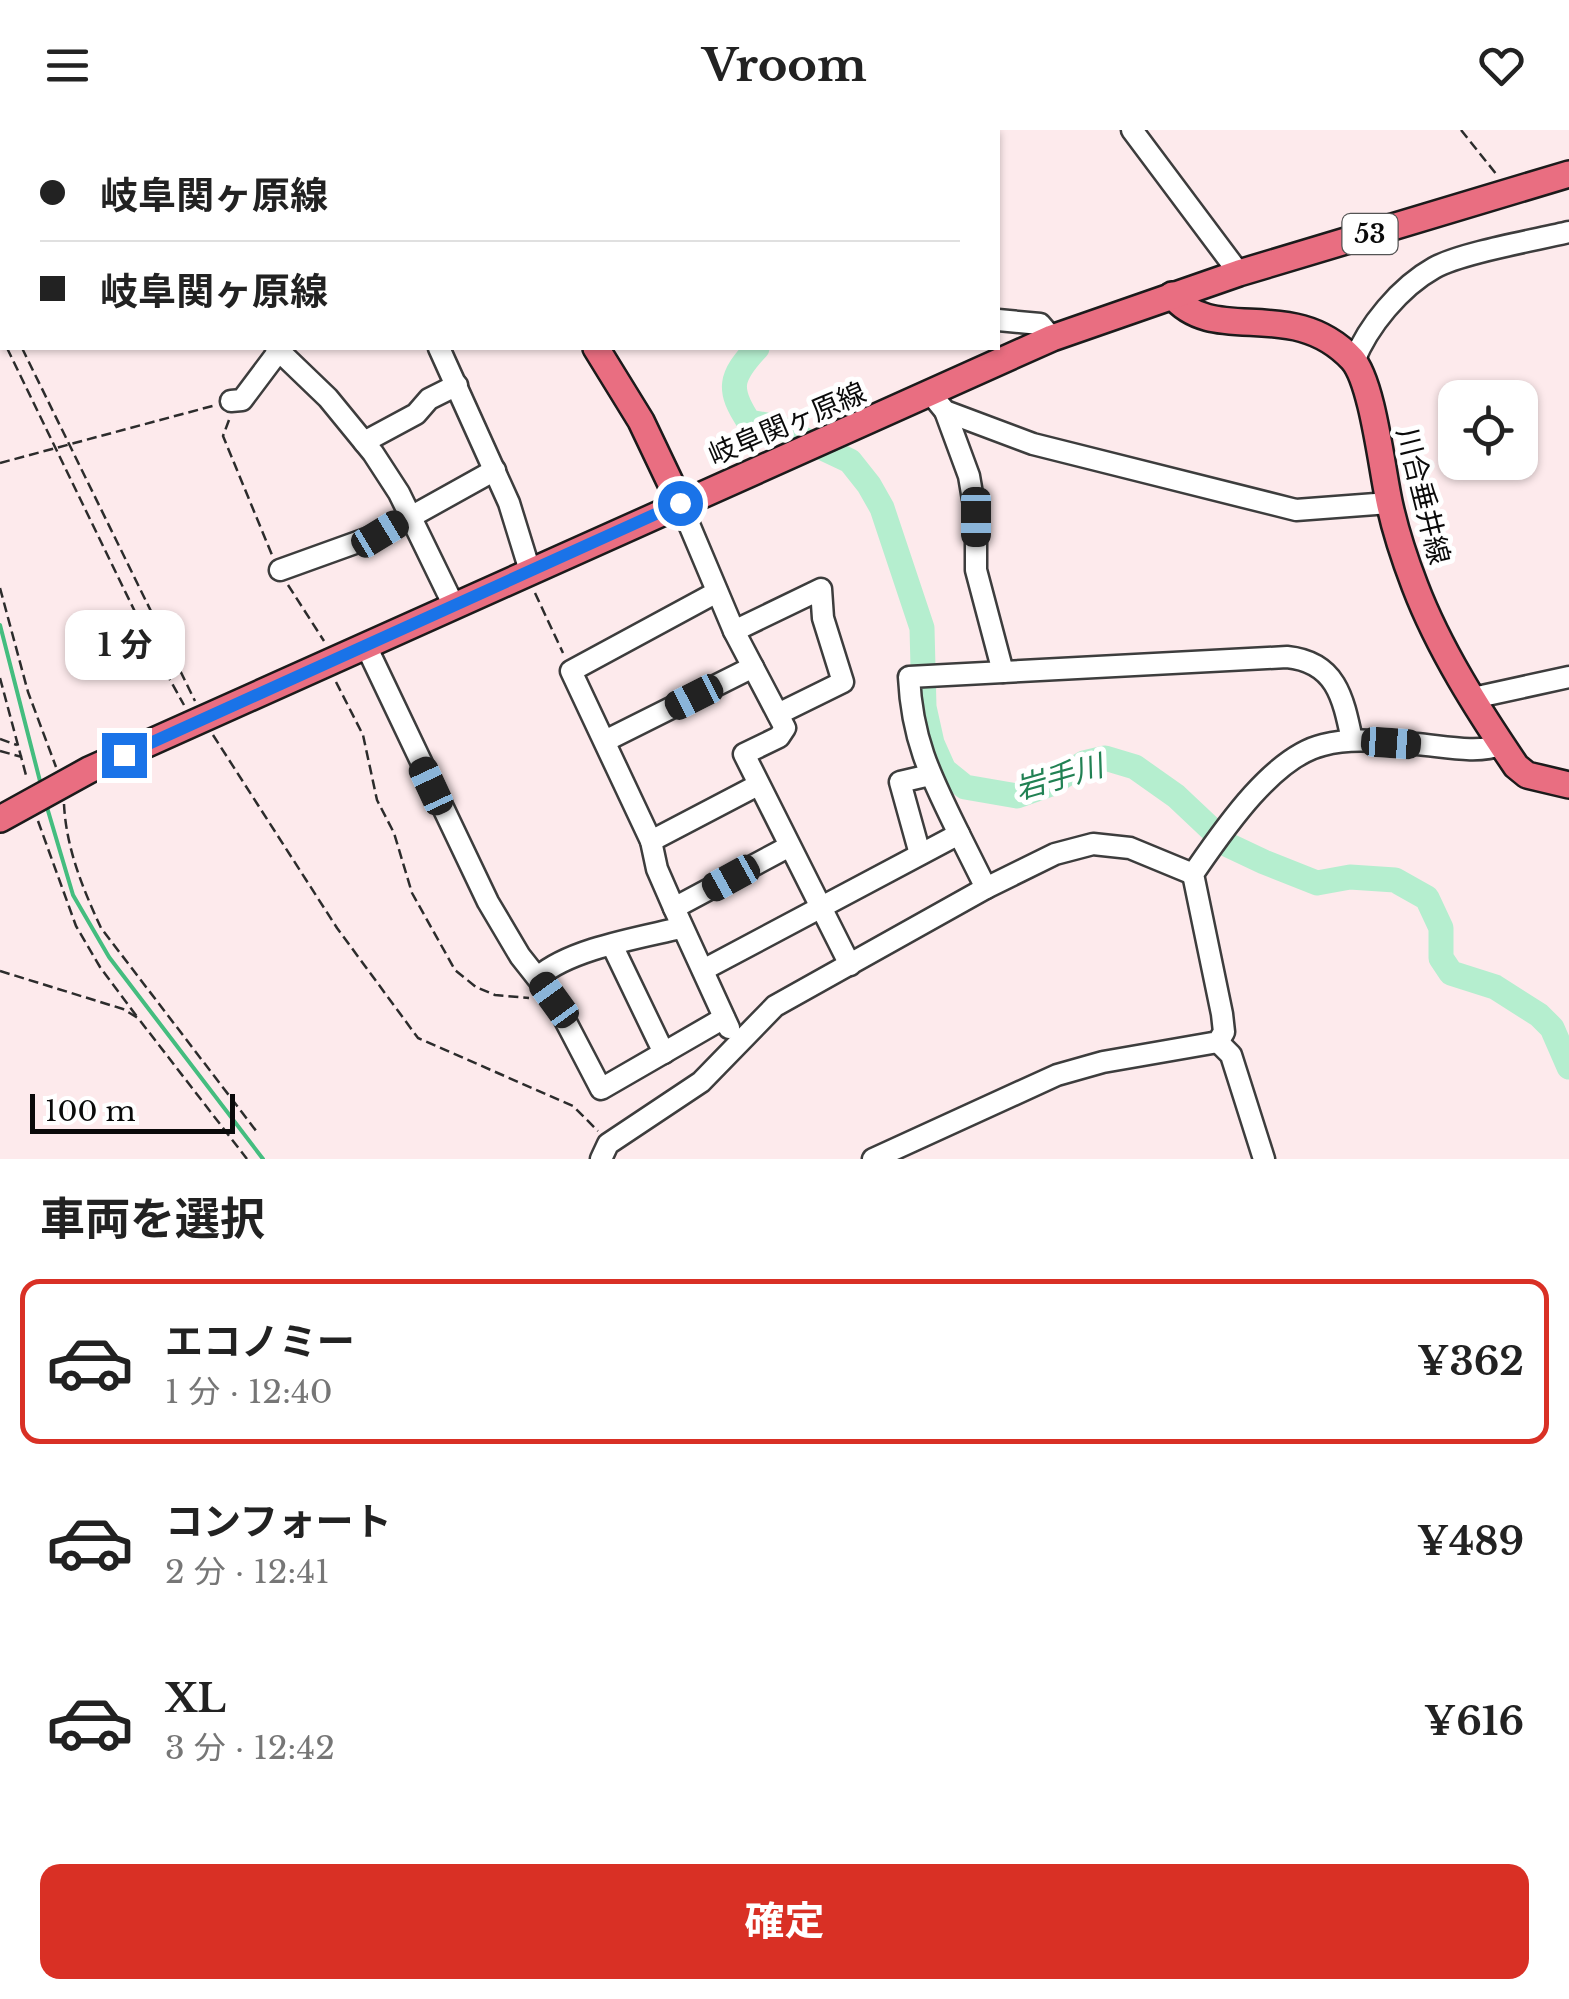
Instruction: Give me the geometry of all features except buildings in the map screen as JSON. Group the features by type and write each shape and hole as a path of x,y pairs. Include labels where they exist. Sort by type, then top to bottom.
{"main road":[{"name":"岐阜関ヶ原線","path":"0,819 60,786 680,503 838,434 938,402 1052,338 1238,273 1569,174"},
{"path":"1172,295 1198,316 1290,323 1310,329 1354,361"},
{"path":"597,350 641,421 680,503"},
{"name":"川合垂井線","path":"1354,361 1369,402 1389,504 1416,588 1501,745 1527,775 1569,786"}],"street":[{"path":"1132,130 1238,273"},
{"path":"1354,361 1363,338 1408,287 1436,266 1569,232"},
{"path":"1000,320 1040,324 1052,338"},
{"path":"235,401 277,350 328,398 364,442 399,493 454,606"},
{"path":"440,350 495,470 528,572"},
{"path":"364,442 416,414 429,399 457,385"},
{"path":"938,402 1033,444 1296,510 1389,504"},
{"path":"938,402 969,476 976,517 976,570 1003,672"},
{"path":"280,570 342,550 495,470"},
{"path":"680,503 734,632 784,728 779,737 744,754 850,965"},
{"path":"734,632 821,589 823,618 843,682 778,714"},
{"path":"717,592 572,670 651,842 657,869 677,918 737,1043"},
{"path":"367,648 488,902 520,956 554,1000 601,1089 724,1018"},
{"path":"986,888 930,775 911,722 909,677 1287,657 1310,659 1327,671 1346,710 1352,740"},
{"path":"605,741 753,667"},
{"path":"1473,698 1569,676"},
{"path":"873,1159 1057,1075 1103,1062 1218,1042 1224,1032 1222,1014 1193,874 1273,774 1294,756 1322,745 1352,740 1470,748 1501,745"},
{"path":"920,854 900,782 930,775"},
{"path":"651,842 758,784"},
{"path":"703,970 959,834"},
{"path":"604,1151 680,1098 775,1006 986,888 1055,854 1093,844 1130,848 1193,874"},
{"path":"538,977 550,966 677,918 788,847"},
{"path":"612,945 664,1053"},
{"path":"1218,1042 1231,1055 1264,1159"}],"path":[{"path":"1461,130 1510,192"},
{"path":"8,350 154,651 337,928 418,1038 574,1106 604,1151"},
{"path":"23,350 199,722"},
{"path":"0,463 235,401"},
{"path":"235,401 223,436 280,570 327,646 328,664 363,735 377,800 394,833 412,894 455,970 476,987 495,995 542,1003 554,1000"},
{"path":"528,572 572,670"},
{"path":"0,588 28,692 60,786 66,831 101,928 256,1132"},
{"path":"0,678 46,849 76,926 100,967 247,1159"},
{"path":"0,740 19,746"},
{"path":"0,751 22,756"},
{"path":"0,972 138,1018"}],"waterway":[{"name":"岩手川","path":"755,350 741,367 735,383 737,401 749,422 778,427 850,461 882,508 922,628 924,707 932,743 944,770 965,787 1017,796 1051,784 1084,763 1105,758 1135,767 1176,796 1228,845 1264,862 1317,883 1350,877 1395,880 1427,898 1441,928 1441,958 1451,973 1495,987 1539,1015 1552,1028 1569,1067"},
{"path":"0,625 41,785"},
{"path":"46,804 73,895 109,957 263,1159"}],"route":[{"path":"124,755 680,503"}]}
